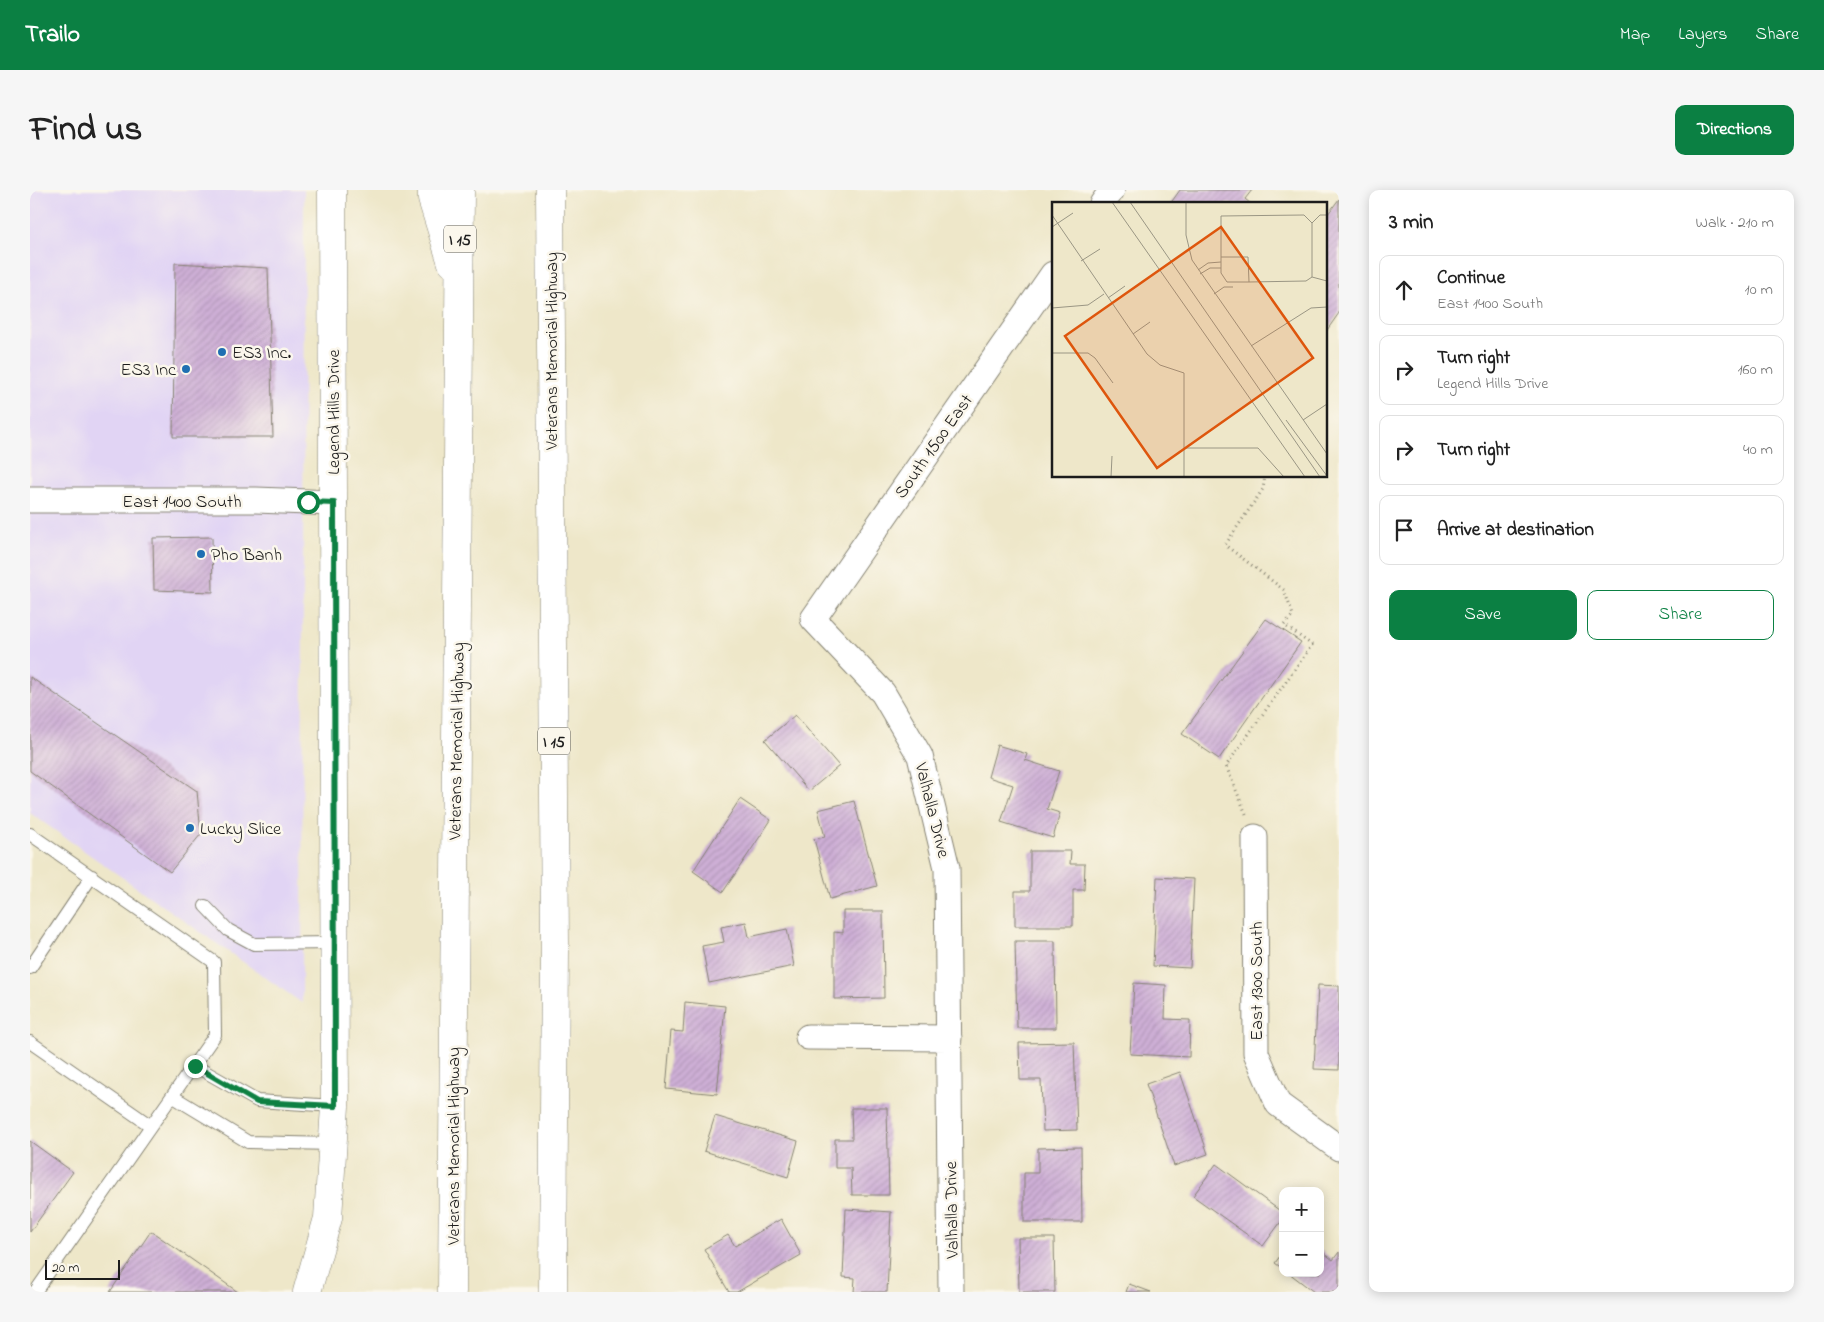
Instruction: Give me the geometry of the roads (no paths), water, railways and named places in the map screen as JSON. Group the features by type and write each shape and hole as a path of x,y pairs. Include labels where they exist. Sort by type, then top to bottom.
{"main road":[{"name":"Legend Hills Drive","path":"307,1292 328,1218 335,1106 332,190"},
{"path":"432,190 432,199 460,289"},
{"name":"Veterans Memorial Highway","path":"452,1292 460,190"},
{"name":"Veterans Memorial Highway","path":"550,190 555,938 553,1292"}],"street":[{"name":"South 1500 East","path":"813,619 1052,275"},
{"name":"East 1400 South","path":"30,500 256,500 334,503"},
{"name":"Valhalla Drive","path":"813,619 883,693 920,756 947,868 952,1292"},
{"name":"East 1300 South","path":"1255,837 1256,1053 1278,1104 1339,1148"},
{"path":"808,1037 949,1038"}],"lane":[{"path":"30,834 214,962 215,1035 35,1292"},
{"path":"30,968 92,876"},
{"path":"205,906 228,930 254,944 334,944"},
{"path":"30,1042 151,1126"},
{"path":"195,1066 257,1102 335,1106"},
{"path":"172,1096 248,1142 332,1144"}],"place":[{"name":"ES3 Inc.","path":"222,352"},
{"name":"ES3 Inc","path":"186,369"},
{"name":"Pho Banh","path":"201,554"},
{"name":"Lucky Slice","path":"190,828"}]}
